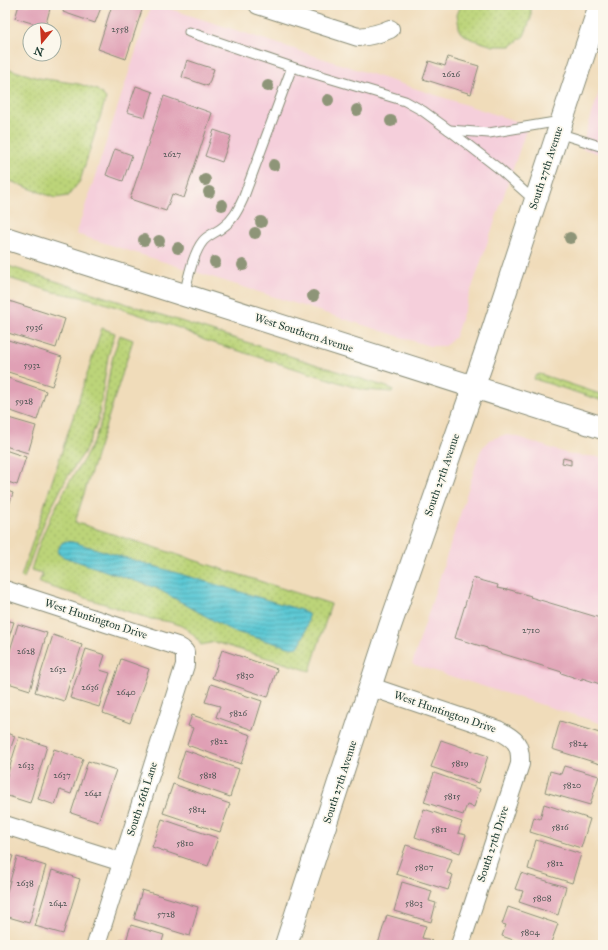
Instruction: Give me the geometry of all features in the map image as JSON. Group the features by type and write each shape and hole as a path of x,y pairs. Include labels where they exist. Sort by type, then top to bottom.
{"main road":[{"name":"South 27th Avenue","path":"286,945 412,561 473,387 600,5"},
{"name":"West Southern Avenue","path":"5,238 603,428"}],"street":[{"path":"258,5 358,37 390,30"},
{"name":"West Huntington Drive","path":"5,590 177,646 185,652"},
{"name":"South 26th Lane","path":"96,945 185,665 185,652"},
{"name":"West Huntington Drive","path":"371,688 498,730 509,736 516,743"},
{"name":"South 27th Drive","path":"460,945 520,764 520,754 516,743"},
{"path":"5,825 122,862"}],"lane":[{"path":"189,32 292,67 405,102 423,111 449,130 498,168 535,201"},
{"path":"184,294 193,262 200,246 206,238 229,222 236,213 243,199 292,67"},
{"path":"449,130 489,133 560,127 603,147"}],"shaded area":[{"path":"151,5 158,5 528,125 455,337 445,346 429,346 76,234"},
{"path":"603,80 603,155 581,148"},
{"path":"504,435 515,436 571,455 603,457 603,724 412,664 480,452 489,440"}],"green space":[{"path":"461,5 531,5 531,18 524,36 511,46 493,46 471,39 460,32 457,15"},
{"path":"5,68 39,78 79,84 97,90 106,98 80,181 68,196 55,198 5,179"},
{"path":"5,265 393,389 392,392 357,388 204,340 179,328 92,299 54,292 5,277"},
{"path":"102,328 115,333 108,356 98,421 85,451 66,479 45,520 24,578 21,577"},
{"path":"120,335 133,340 75,522 331,604 310,671 215,642 201,645 191,632 180,625 167,621 151,619 39,583 41,577 43,578 41,575 42,573 31,570 40,541 49,521 66,488 91,448 97,433 104,410 112,361"},
{"path":"540,374 603,395 603,401 534,379 535,376"}],"water":[{"path":"65,541 73,542 301,610 308,614 308,622 304,636 298,647 292,648 232,631 156,588 60,555 57,552 61,544"}],"building":[{"path":"19,5 51,5 46,22 28,22 15,18"},
{"path":"65,5 102,5 95,23 63,12"},
{"path":"112,5 137,5 143,7 126,59 98,49"},
{"path":"448,57 479,66 471,94 423,79 429,61 445,66"},
{"path":"187,60 214,69 208,86 182,77"},
{"path":"136,86 153,92 145,117 127,112"},
{"path":"164,96 212,113 184,198 172,194 166,211 130,199"},
{"path":"214,130 231,136 222,162 205,156"},
{"path":"115,149 132,155 123,181 106,175"},
{"path":"6,300 65,319 56,348 5,332"},
{"path":"5,339 62,357 52,386 5,371"},
{"path":"5,377 46,391 37,420 5,409"},
{"path":"5,417 36,426 28,453 5,446"},
{"path":"5,450 26,457 17,485 5,481"},
{"path":"563,458 571,460 571,465 562,463"},
{"path":"5,490 13,493 5,517"},
{"path":"473,578 498,585 497,588 507,589 600,618 600,620 603,621 603,685 582,678 582,680 561,673 562,672 455,638"},
{"path":"5,620 14,622 5,649"},
{"path":"18,624 47,633 30,690 5,682 5,667"},
{"path":"53,635 82,645 64,701 35,692"},
{"path":"86,649 105,655 100,670 110,673 99,707 70,698"},
{"path":"222,650 277,669 268,697 212,678"},
{"path":"121,659 149,669 130,723 103,713"},
{"path":"211,684 262,701 253,730 216,717 220,706 205,702"},
{"path":"192,715 251,735 241,764 187,745 193,728 188,726"},
{"path":"560,721 603,734 603,754 600,764 552,749"},
{"path":"5,732 15,736 5,764"},
{"path":"19,737 47,746 30,803 5,795 5,782"},
{"path":"441,740 488,756 479,783 431,767"},
{"path":"54,749 83,759 71,794 60,790 55,805 38,799"},
{"path":"185,750 239,769 230,797 176,778"},
{"path":"88,761 116,770 98,822 71,813"},
{"path":"564,766 599,776 590,805 545,792 550,771 561,774"},
{"path":"434,773 480,789 474,807 467,805 463,815 424,802"},
{"path":"173,784 230,804 220,832 163,813"},
{"path":"544,804 590,819 581,848 530,832 534,817 540,819"},
{"path":"424,809 462,822 458,833 466,835 460,853 415,837"},
{"path":"162,819 218,838 208,866 152,847"},
{"path":"536,840 581,854 572,883 528,869"},
{"path":"406,845 452,859 447,873 453,875 448,890 396,874"},
{"path":"5,854 13,856 5,881"},
{"path":"17,857 46,866 29,923 5,916 5,898"},
{"path":"52,870 80,879 63,934 35,926"},
{"path":"521,873 566,887 558,915 519,902 523,891 515,889"},
{"path":"402,882 432,891 429,901 436,903 431,922 394,911"},
{"path":"142,890 198,907 190,936 134,919"},
{"path":"508,907 558,924 550,945 527,945 502,936 506,925 502,924"},
{"path":"387,915 426,926 422,938 432,940 430,945 378,944"},
{"path":"131,925 164,935 161,945 119,945 121,939 126,941"}]}
